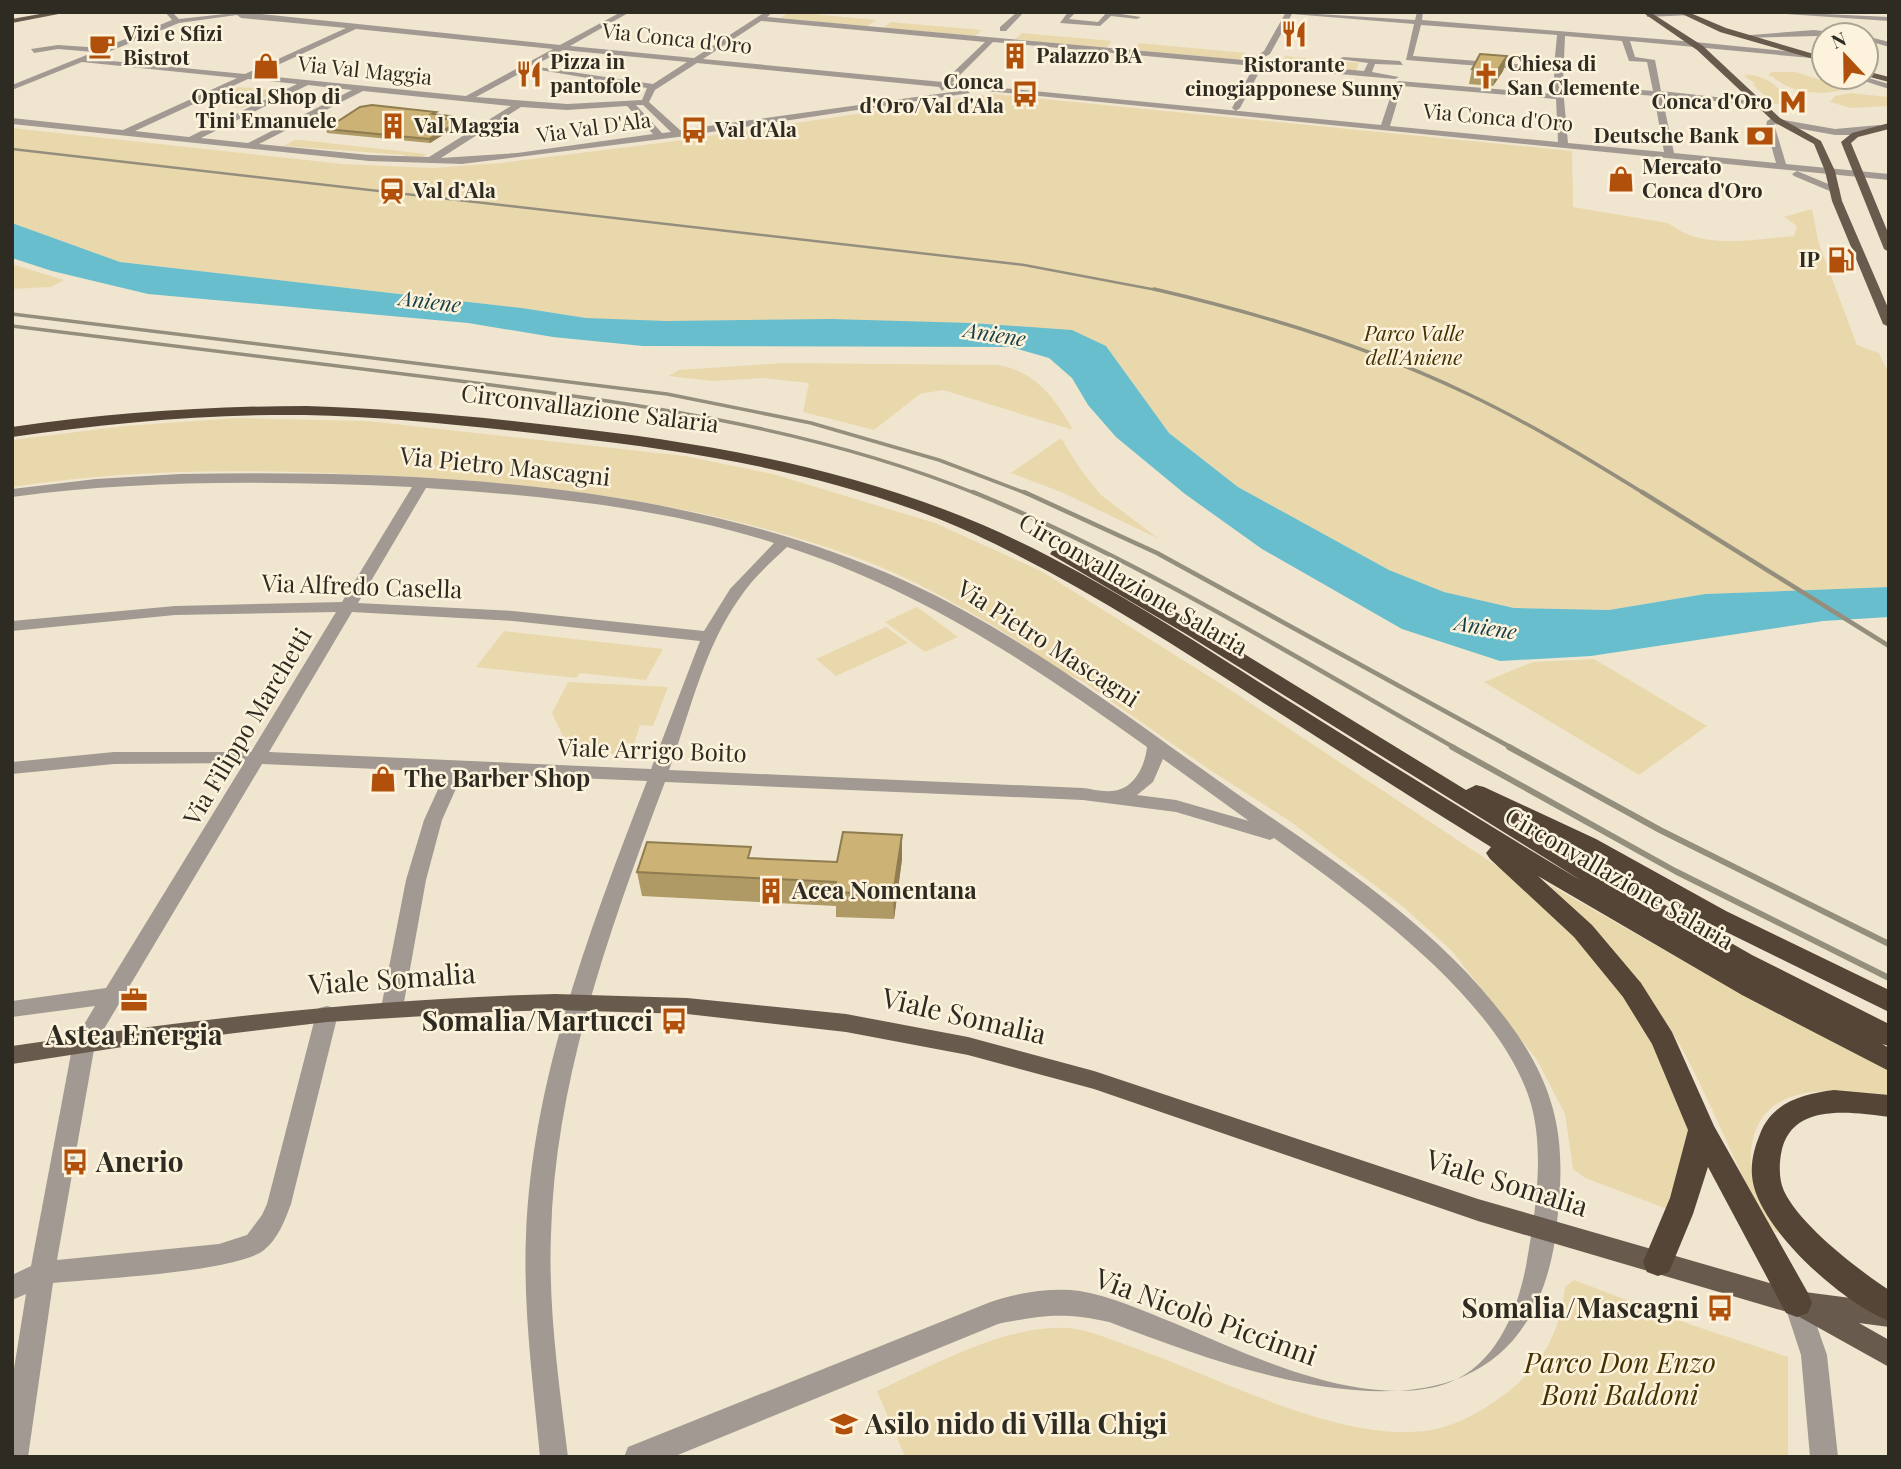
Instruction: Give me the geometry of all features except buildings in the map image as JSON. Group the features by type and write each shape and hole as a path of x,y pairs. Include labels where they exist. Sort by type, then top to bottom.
{"highway":[{"name":"Circonvallazione Salaria","path":"12,423 185,405 279,402 437,408 616,427 729,443 806,460 929,496 1045,547 1167,615 1632,899 1781,982 1889,1036"},
{"name":"Circonvallazione Salaria","path":"12,432 180,414 349,412 456,420 658,443 754,459 821,475 897,498 949,518 1071,576 1148,621 1454,814 1685,952 1889,1060"},
{"path":"1396,756 1571,837 1717,917 1889,1002"},
{"path":"1454,814 1557,904 1608,958 1632,990 1667,1047 1702,1130 1797,1303"},
{"path":"1889,1106 1836,1101 1800,1108 1783,1120 1772,1136 1766,1167 1773,1199 1788,1219 1837,1269 1889,1307"},
{"path":"1658,1262 1686,1199 1694,1174 1702,1130"}],"main road":[{"path":"13,20 27,12"},
{"path":"13,20 66,12"},
{"path":"1684,13 1741,36 1810,57"},
{"path":"1648,14 1695,44 1777,120 1815,140 1830,171 1838,204 1889,324"},
{"path":"1884,127 1851,136 1847,141 1889,249"},
{"name":"Viale Somalia","path":"12,1055 84,1043 392,1008 578,1003 687,1006 855,1024 968,1046 1122,1089 1478,1210 1797,1303 1889,1315"},
{"name":"Viale Somalia","path":"1797,1303 1889,1354"}],"street":[{"path":"168,12 177,21"},
{"path":"468,98 628,12"},
{"path":"749,12 981,38 1272,64 1559,97"},
{"path":"1003,29 1021,12"},
{"path":"1073,12 1063,21 1100,24 1109,15 1137,17"},
{"path":"1261,64 1256,58 1267,52 1290,12 1695,44 1810,57"},
{"path":"1332,58 1399,63 1410,60 1420,12"},
{"path":"1786,12 1833,13 1889,19"},
{"name":"Via Conca d'Oro","path":"12,88 177,21 239,13 241,16 1781,164 1861,175"},
{"path":"1648,14 1684,13"},
{"path":"678,134 645,102 646,96 695,60 766,15"},
{"path":"123,133 355,27"},
{"path":"981,38 992,28 1013,30 1003,40"},
{"path":"1741,36 1810,32"},
{"path":"1561,33 1558,70 1563,144"},
{"path":"928,99 992,39"},
{"path":"1625,39 1632,59 1651,60 1669,153"},
{"path":"34,51 58,47 105,51"},
{"path":"1254,51 1278,53 1272,64"},
{"path":"1712,59 1729,52 1766,51 1810,63"},
{"path":"1367,74 1377,55 1558,70"},
{"name":"Via Val Maggia","path":"81,61 519,104 567,107 645,102"},
{"path":"1385,127 1399,63"},
{"path":"1236,108 1261,64"},
{"path":"538,69 655,87"},
{"path":"233,83 295,89"},
{"path":"189,140 307,83"},
{"path":"1559,85 1757,102"},
{"path":"248,146 362,88"},
{"name":"Via Val D'Ala","path":"12,121 269,148 430,160 499,158 994,89"},
{"path":"347,108 381,90"},
{"path":"430,160 519,104"},
{"path":"630,104 660,136"},
{"path":"1217,111 1236,108 1262,115"},
{"path":"1781,164 1770,125 1777,120 1835,132 1856,132 1884,127"},
{"path":"269,148 285,140"},
{"path":"1739,161 1801,175 1835,190"},
{"path":"1861,175 1889,177"},
{"name":"Via Pietro Mascagni","path":"12,493 96,483 195,478 422,483 590,500 682,517 784,542 889,580 946,608 1049,670 1350,883 1407,928 1453,973 1505,1034 1535,1086 1547,1122 1549,1178 1544,1229"},
{"name":"Via Filippo Marchetti","path":"84,1043 422,483"},
{"path":"554,1457 539,1302 539,1216 556,1091 566,1043 658,776 711,637 738,589 784,542"},
{"name":"Via Alfredo Casella","path":"12,626 169,609 349,607 511,615 711,637"},
{"path":"1118,797 1135,789 1147,778 1154,762 1156,745"},
{"name":"Viale Arrigo Boito","path":"12,768 149,756 258,758 1118,797 1197,811 1285,838"},
{"path":"392,1008 416,880 433,820 457,767"},
{"path":"12,1009 114,995"},
{"path":"12,1288 42,1273 209,1257 227,1254 255,1243 268,1229 279,1205 327,1014"},
{"path":"14,1457 42,1273 84,1043"},
{"name":"Via Nicolò Piccinni","path":"638,1457 958,1325 1005,1310 1046,1303 1078,1303 1109,1310 1284,1380 1324,1392 1387,1403 1420,1404 1437,1400 1461,1391 1482,1378 1501,1361 1513,1343 1536,1283 1544,1229"},
{"path":"1797,1303 1814,1354 1824,1457"}],"green space":[{"path":"790,12 876,20 866,27 780,18"},
{"path":"891,22 982,30 975,36 883,28"},
{"path":"1022,33 1112,41 1106,48 1015,39"},
{"path":"1139,43 1245,53 1240,60 1134,50"},
{"path":"1285,56 1359,63 1356,71 1282,64"},
{"path":"1771,72 1796,72 1810,76 1810,91 1836,91 1805,92 1768,76"},
{"path":"1742,74 1771,82 1784,95 1785,104 1774,104 1752,84 1756,84 1744,76 1748,76"},
{"path":"239,87 279,90 242,108 202,104"},
{"path":"1850,93 1889,97 1889,106 1851,108 1830,102 1835,96"},
{"name":"Parco Valle dell'Aniene","path":"992,94 1572,151 1573,207 1668,223 1682,232 1713,240 1746,241 1794,236 1797,226 1784,217 1812,209 1819,244 1857,345 1879,353 1889,374 1889,587 1705,594 1609,610 1514,608 1444,592 1389,570 1238,487 1169,433 1106,346 586,318 522,308 120,262 12,223 12,128 343,164 433,168 500,163 668,142"},
{"path":"294,140 427,154 405,158 404,155 284,146"},
{"path":"12,264 64,280 51,287 12,289"},
{"path":"784,363 998,365 1011,368 1023,373 1043,388 1073,430 943,390 920,394 874,430 803,412 809,383 763,378 713,381 668,376 679,370"},
{"path":"236,418 368,421 685,456 773,474 935,523 1041,571 1226,687 1509,874 1558,919 1589,952 1629,1005 1691,1125 1667,1209 1585,1178 1573,1169 1565,1114 1537,1060 1451,950 1402,906 1291,822 1210,770 1082,681 1056,668 977,616 894,573 852,556 736,521 616,498 496,483 375,475 239,471 102,476 12,487 12,440 125,426"},
{"path":"1061,438 1101,495 1159,539 1061,492 1011,473"},
{"path":"917,607 958,637 925,652 885,622"},
{"path":"886,627 908,643 836,676 816,659"},
{"path":"504,631 663,649 646,680 580,673 576,678 476,667"},
{"path":"1594,659 1707,726 1639,775 1484,682 1533,662"},
{"path":"568,682 668,687 653,726 640,725 634,744 626,743 621,754 571,753 552,713"},
{"path":"1548,884 1756,1002 1889,1068 1889,1097 1852,1092 1813,1092 1778,1103 1765,1115 1755,1132 1751,1154 1752,1170 1756,1183 1788,1235 1775,1232 1760,1212 1692,1067 1667,1024 1602,941"},
{"name":"Parco Don Enzo Boni Baldoni","path":"1574,1280 1692,1325 1788,1357 1788,1457 905,1457 877,1391 948,1358 1000,1338 1051,1328 1076,1329 1165,1359 1276,1404 1315,1416 1353,1426 1389,1431 1424,1431 1445,1427 1474,1414 1501,1397 1527,1374 1546,1350 1553,1336 1565,1287"}],"water":[{"name":"Aniene","path":"12,223 120,262 522,308 586,318 666,321 831,319 971,323 1072,330 1106,346 1169,433 1238,487 1389,570 1444,592 1514,608 1609,610 1705,594 1889,587 1889,617 1823,621 1591,656 1500,661 1402,629 1262,549 1185,494 1116,437 1088,405 1072,378 1049,358 1011,347 643,346 553,337 468,323 148,294 52,271 12,258"}],"railway":[{"path":"12,149 1024,265 1162,291"},
{"path":"1154,289 1235,309 1392,361 1491,405 1580,454 1645,494"},
{"path":"12,314 667,394 811,423 939,460 1028,494"},
{"path":"12,326 574,396 711,418 846,450 977,494"},
{"path":"973,492 1097,548 1158,580 1455,748"},
{"path":"1024,492 1157,553 1512,748"},
{"path":"1642,492 1889,646"},
{"path":"1452,747 1675,871 1889,978"},
{"path":"1509,747 1660,830 1889,944"}],"place":[{"name":"Ristorante cinogiapponese Sunny","path":"1294,34"},
{"name":"Vizi e Sfizi Bistrot","path":"102,46"},
{"name":"Palazzo BA","path":"1015,56"},
{"name":"Optical Shop di Tini Emanuele","path":"266,66"},
{"name":"Pizza in pantofole","path":"529,74"},
{"name":"Chiesa di San Clemente","path":"1486,76"},
{"name":"Conca d'Oro/Val d'Ala","path":"1025,94"},
{"name":"Conca d'Oro","path":"1793,102"},
{"name":"Val Maggia","path":"393,126"},
{"name":"Val d'Ala","path":"694,130"},
{"name":"Deutsche Bank","path":"1760,136"},
{"name":"Mercato Conca d'Oro","path":"1621,179"},
{"name":"Val d’Ala","path":"392,191"},
{"name":"IP","path":"1841,260"},
{"name":"The Barber Shop","path":"383,779"},
{"name":"Acea Nomentana","path":"771,891"},
{"name":"Astea Energia","path":"134,1000"},
{"name":"Somalia/Martucci","path":"674,1021"},
{"name":"Anerio","path":"75,1162"},
{"name":"Somalia/Mascagni","path":"1720,1308"},
{"name":"Asilo nido di Villa Chigi","path":"844,1424"}]}
